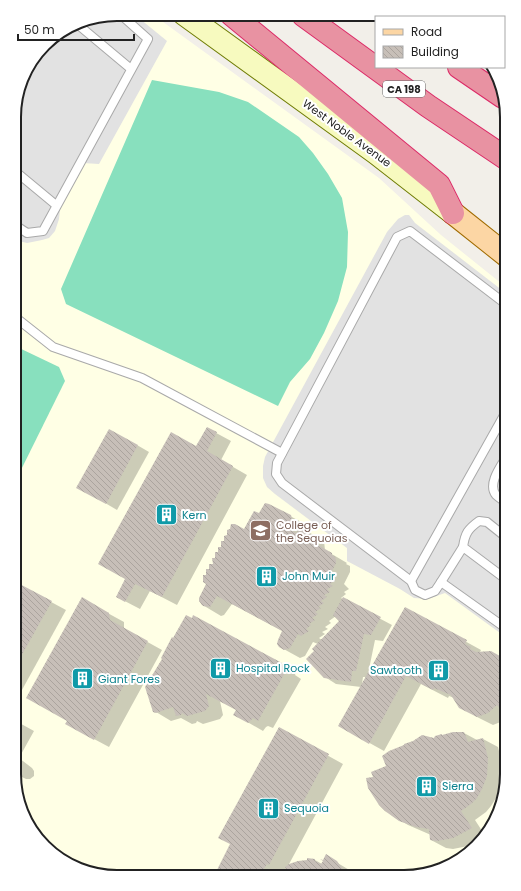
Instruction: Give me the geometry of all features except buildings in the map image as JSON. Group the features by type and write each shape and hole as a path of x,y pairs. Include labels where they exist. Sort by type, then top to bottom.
{"highway":[{"path":"239,21 439,185 453,213"},
{"name":"CA 198","path":"311,21 375,67"},
{"name":"CA 198","path":"376,68 428,106 500,154"},
{"path":"459,68 497,94"}],"main road":[{"name":"West Noble Avenue","path":"194,21 376,153 500,250"}],"lane":[{"path":"21,229 27,233 43,230 148,39 128,21"},
{"path":"82,28 131,69"},
{"path":"21,176 56,206"},
{"path":"500,300 410,231 397,237 277,463 276,474 282,483 411,581 415,590 425,595 435,591 442,582 463,547 465,536 470,527 479,521 487,522 500,532"},
{"path":"21,323 53,347 142,378 282,454"},
{"path":"411,581 500,422"},
{"path":"500,470 495,477 493,487 496,495 500,498"},
{"path":"463,547 500,575"},
{"path":"442,582 500,624"}],"shaded area":[{"name":"College of the Sequoias","path":"117,21 162,21 379,178 441,235 500,282 500,780 495,805 490,817 476,837 463,850 441,863 417,869 117,870 92,867 69,857 49,842 34,822 24,799 21,780 21,117 24,92 31,74 41,58 58,41 74,31 86,26"},
{"path":"143,21 167,41 99,164 83,163 61,200 59,219 55,231 49,238 27,243 21,242 21,117 24,92 31,74 41,58 49,49 58,41 74,31 92,24 104,22"},
{"path":"405,215 409,215 415,223 500,289 500,633 445,593 428,599 414,598 347,561 347,548 275,494 267,487 263,478 265,457 387,232 398,219"}],"green space":[{"path":"152,80 219,92 248,102 299,137 328,174 342,198 348,232 347,267 338,301 324,333 310,359 290,382 278,406 66,304 61,289"},
{"path":"21,349 59,367 65,381 21,470"}],"place":[{"name":"Kern","path":"166,515"},
{"name":"College of the Sequoias","path":"261,531"},
{"name":"John Muir","path":"267,576"},
{"name":"Hospital Rock","path":"220,668"},
{"name":"Sawtooth","path":"438,670"},
{"name":"Giant Fores","path":"82,679"},
{"name":"Sierra","path":"426,786"},
{"name":"Sequoia","path":"268,808"}]}
